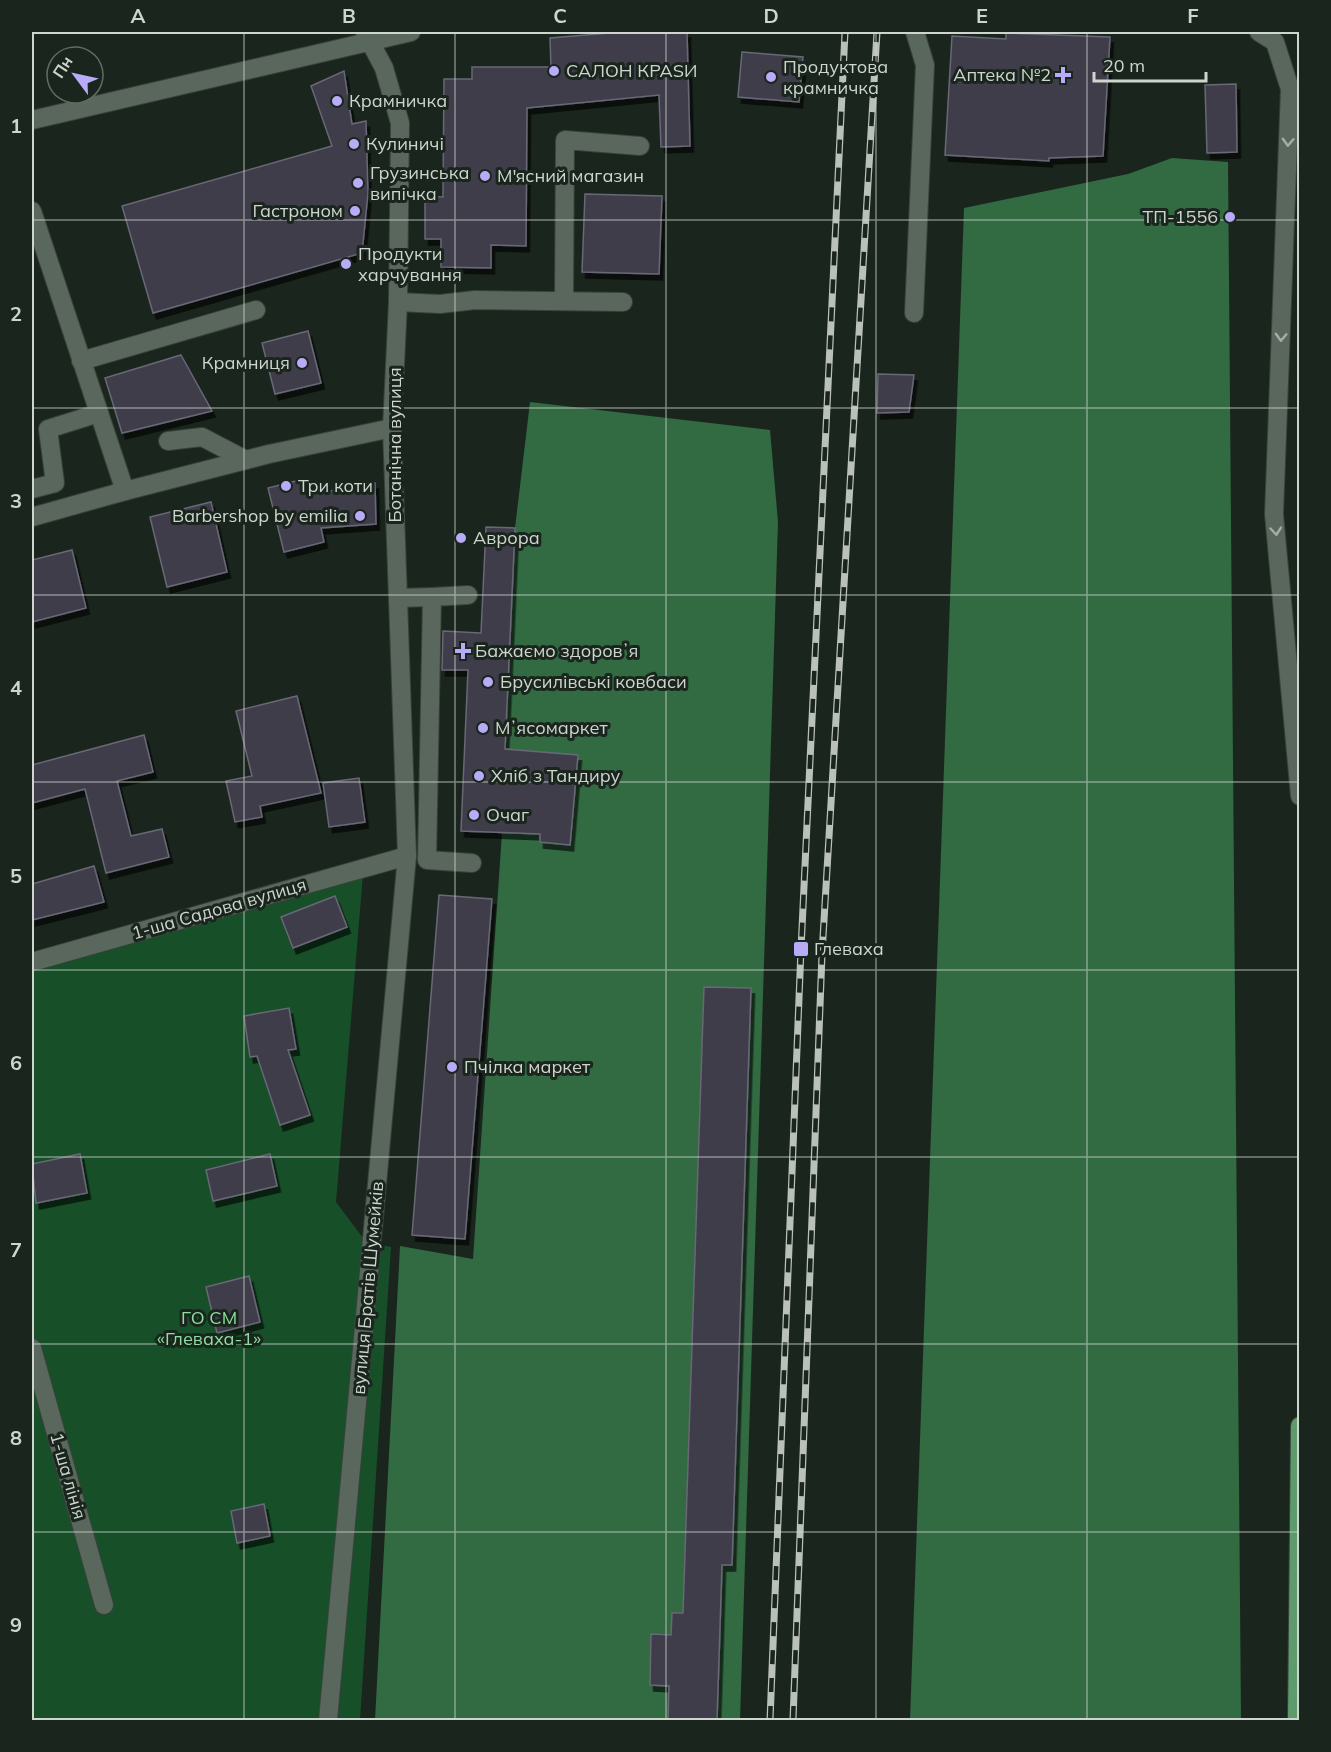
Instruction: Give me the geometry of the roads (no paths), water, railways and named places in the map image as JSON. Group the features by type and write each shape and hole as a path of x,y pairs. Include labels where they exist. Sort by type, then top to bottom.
{"highway":[{"path":"1297,1720 1299,1426"}],"street":[{"path":"32,120 367,36 411,32"},
{"path":"914,313 925,66 915,32"},
{"path":"1258,32 1275,42 1290,89 1274,514 1299,796"},
{"name":"Ботанічна вулиця","path":"367,36 384,68 400,123 398,302 392,428 408,856"},
{"path":"564,301 565,140 640,146"},
{"path":"32,211 125,491"},
{"path":"398,302 440,304 475,300 623,302"},
{"path":"81,361 256,310"},
{"path":"32,489 55,483 48,429 99,412"},
{"path":"32,517 246,460 392,428"},
{"path":"168,441 202,437 246,460"},
{"path":"398,598 468,595"},
{"path":"432,597 427,860 472,863"},
{"path":"403,739 430,738"},
{"path":"406,837 428,836"},
{"name":"1-ша Садова вулиця","path":"32,962 408,856"},
{"name":"вулиця Братів Шумейків","path":"328,1720 408,856"},
{"name":"1-ша лінія","path":"32,1348 104,1605"}],"railway":[{"path":"770,1720 801,949 845,32"},
{"path":"793,1720 822,954 877,32"}],"place":[{"name":"САЛОН КРАSИ","path":"554,71"},
{"name":"Аптека №2","path":"1063,75"},
{"name":"Продуктова крамничка","path":"771,77"},
{"name":"Крамничка","path":"337,101"},
{"name":"Кулиничі","path":"354,144"},
{"name":"М'ясний магазин","path":"485,176"},
{"name":"Грузинська випічка","path":"358,183"},
{"name":"Гастроном","path":"355,211"},
{"name":"ТП-1556","path":"1230,217"},
{"name":"Продукти харчування","path":"346,264"},
{"name":"Крамниця","path":"302,363"},
{"name":"Три коти","path":"286,486"},
{"name":"Barbershop by emilia","path":"360,516"},
{"name":"Аврора","path":"461,538"},
{"name":"Бажаємо здоровʼя","path":"463,651"},
{"name":"Брусилівські ковбаси","path":"488,682"},
{"name":"Мʼясомаркет","path":"483,728"},
{"name":"Хліб з Тандиру","path":"479,776"},
{"name":"Очаг","path":"474,815"},
{"name":"Глеваха","path":"801,949"},
{"name":"Пчілка маркет","path":"452,1067"}],"park label":[{"name":"ГО СМ «Глеваха-1»","path":"209,1328"}]}
